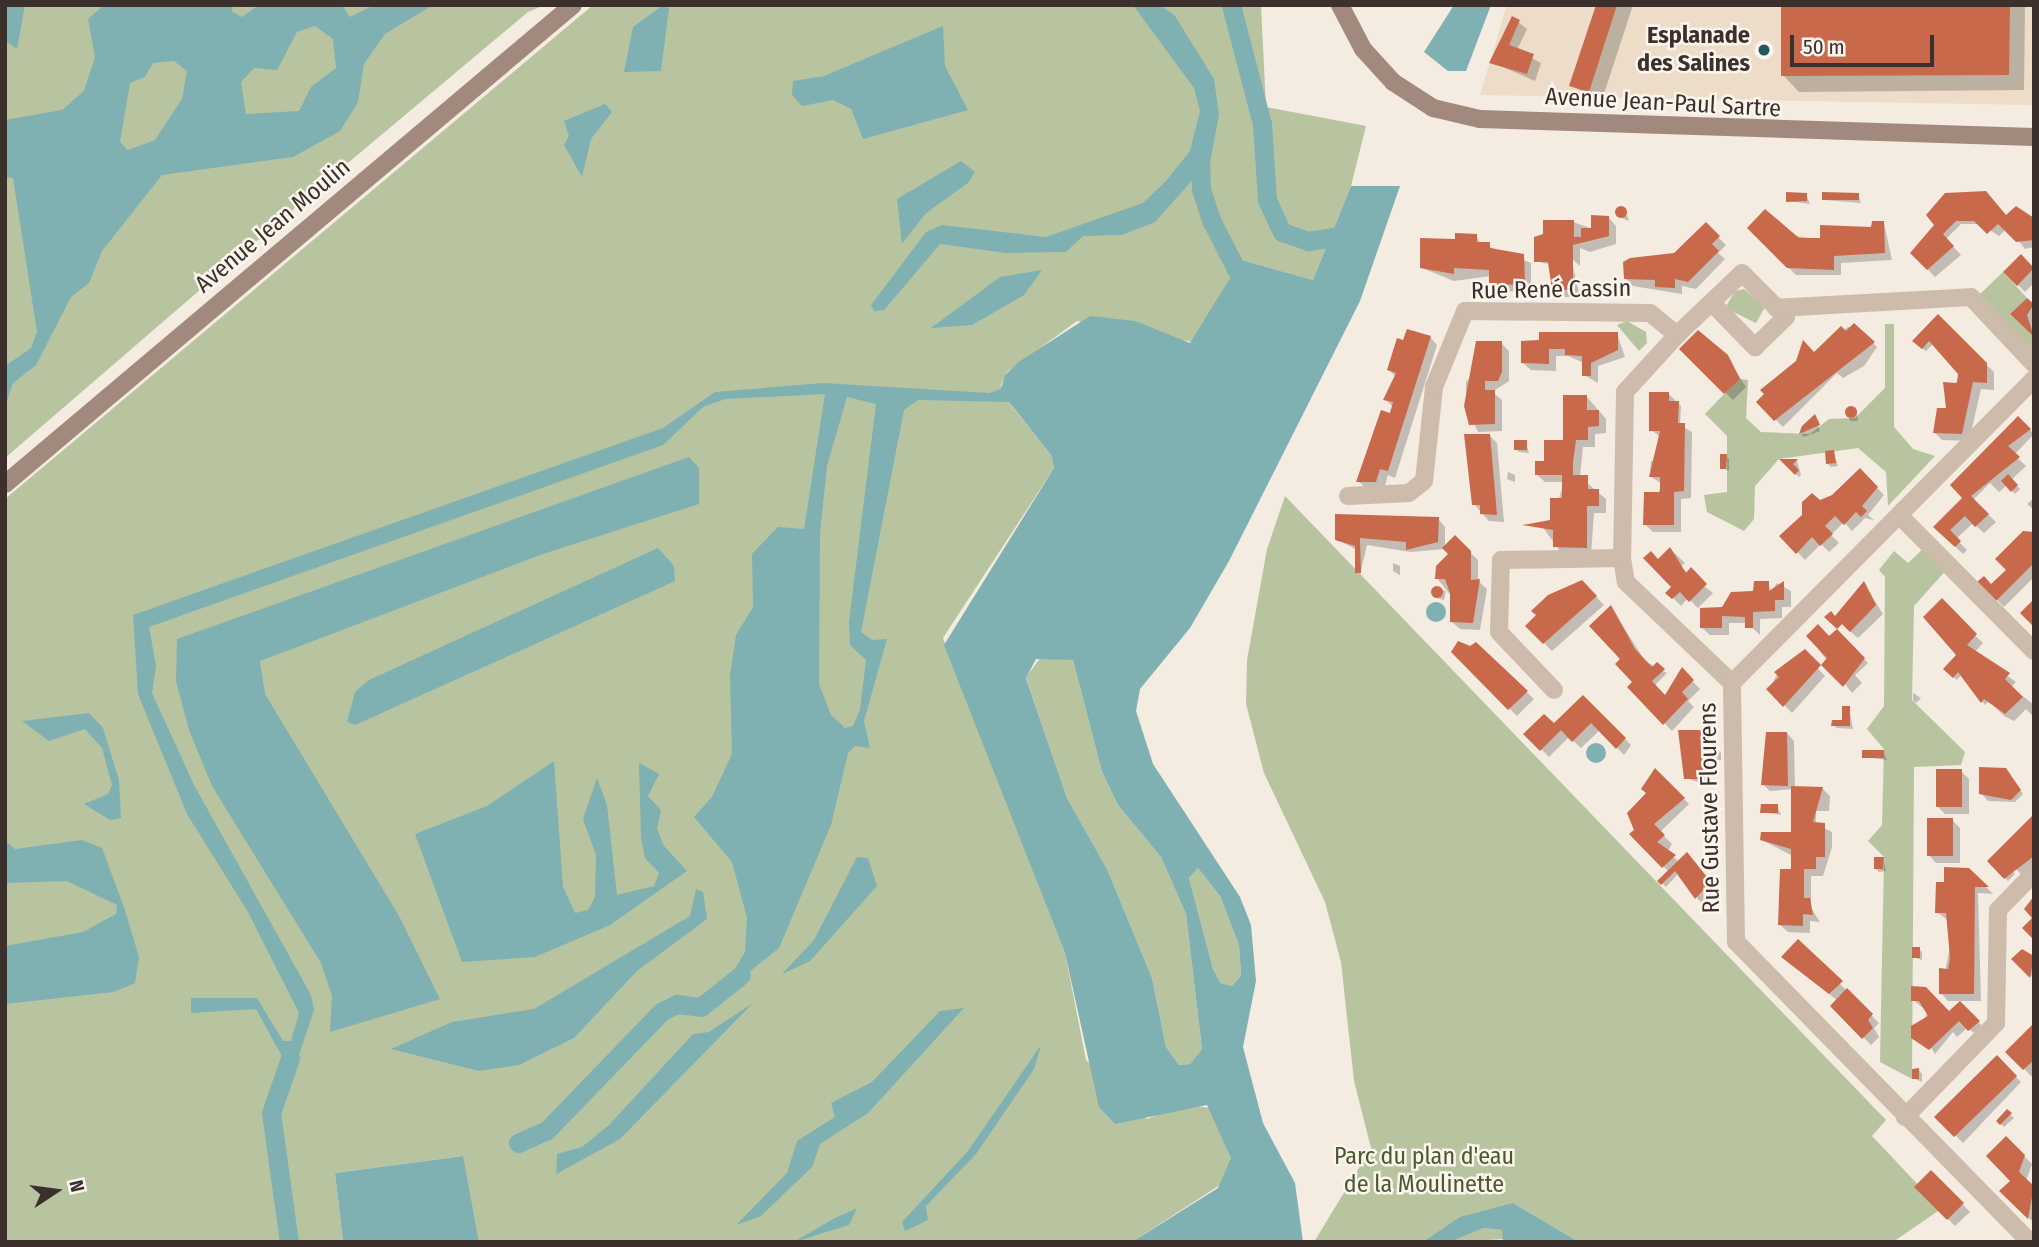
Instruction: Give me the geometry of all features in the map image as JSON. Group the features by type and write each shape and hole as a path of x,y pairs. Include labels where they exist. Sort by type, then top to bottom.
{"main road":[{"name":"Avenue Jean Moulin","path":"5,484 573,5"},
{"name":"Avenue Jean-Paul Sartre","path":"1340,5 1363,49 1393,82 1433,108 1480,119 2034,137"}],"street":[{"path":"1712,303 1755,347 1786,317 1742,273 1677,335 1625,392 1622,558 1626,582 1732,683"},
{"path":"1776,308 1971,297 2034,364"},
{"name":"Rue René Cassin","path":"1348,496 1409,493 1424,481 1431,396 1465,311 1650,313 1677,335"},
{"name":"Rue Gustave Flourens","path":"2029,1242 1736,942 1732,683 2034,379"},
{"path":"1900,516 2034,651"},
{"path":"1554,690 1499,632 1501,560 1622,558"},
{"path":"1905,1117 1996,1023 1998,910 2034,873"}],"green space":[{"path":"5,5 545,5 528,12 324,183 5,458"},
{"path":"593,5 1261,5 1266,107 1366,126 1351,186 1313,280 1241,260 1193,342 1077,321 1007,372 1001,385 1007,400 1051,455 1054,468 943,638 1065,953 1086,1060 1147,1119 1184,1105 1212,1108 1231,1158 1226,1181 1132,1242 479,1242 462,1156 335,1173 343,1242 5,1242 5,499"},
{"path":"2003,272 2027,298 2010,314 2034,337 2034,351 1979,295"},
{"path":"1744,289 1765,307 1756,323 1725,308 1735,291"},
{"path":"1627,321 1646,332 1647,343 1639,351 1617,325"},
{"path":"1885,324 1894,324 1894,427 1913,449 1935,456 1888,506 1886,472 1858,448 1779,459 1755,486 1754,519 1744,531 1707,512 1704,495 1727,492 1727,436 1705,414 1740,379 1748,380 1746,418 1761,432 1810,434 1829,419 1855,418 1885,388"},
{"name":"Parc du plan d'eau de la Moulinette","path":"1285,496 1886,1120 1872,1136 1941,1209 1893,1242 1579,1242 1513,1203 1423,1242 1314,1242 1371,1148 1354,1081 1341,962 1325,902 1264,773 1246,704 1247,660 1267,549"},
{"path":"1926,546 1948,568 1914,606 1912,700 1965,752 1961,765 1914,767 1912,1079 1880,1062 1884,857 1868,841 1882,825 1884,749 1867,729 1884,706 1885,577 1879,570 1894,551 1908,563"},
{"path":"1041,657 1073,660 1102,772 1118,805 1161,857 1186,914 1202,1049 1190,1064 1179,1065 1166,1047 1152,978 1107,869 1067,798 1026,677"},
{"path":"1198,868 1220,896 1239,945 1241,976 1232,986 1219,983 1213,969 1189,878"},
{"path":"1484,1228 1502,1230 1505,1239 1450,1242"}],"shaded area":[{"name":"Esplanade des Salines","path":"1507,5 2034,5 2034,105 1480,95"}],"water":[{"path":"5,5 25,5 17,49 5,40"},
{"path":"104,5 234,5 231,11 242,17 259,5 342,5 350,17 374,5 433,5 385,34 364,64 358,102 340,131 293,157 162,175 102,251 89,283 71,297 36,365 13,383 5,407 5,366 31,348 37,332 13,178 5,177 5,120 62,110 84,91 95,57 88,19","holes":["315,26 333,39 336,68 311,87 299,111 246,114 241,82 254,68 277,70 297,32","174,61 187,71 182,99 155,140 128,150 120,142 130,83 145,77 153,63"]},
{"path":"1133,5 1160,5 1175,16 1214,79 1219,115 1205,189 1195,177 1155,222 1122,235 1083,236 1066,252 1006,253 940,244 884,310 874,311 871,305 926,232 942,225 1046,237 1143,203 1166,181 1190,151 1200,111 1194,88"},
{"path":"1454,5 1491,5 1466,71 1448,71 1424,52"},
{"path":"662,6 669,8 661,71 624,72 633,27"},
{"path":"943,26 945,66 968,110 863,139 851,109 833,100 802,106 792,95 793,81 824,76"},
{"path":"605,104 612,112 591,139 582,177 564,145 569,136 564,121"},
{"path":"961,161 975,172 968,183 926,213 902,244 897,199"},
{"path":"1351,186 1400,186 1360,301 1229,561 1190,628 1140,689 1136,711 1153,764 1240,897 1251,925 1256,981 1243,1047 1263,1123 1295,1183 1303,1242 1132,1242 1218,1188 1231,1158 1207,1105 1115,1124 1099,1107 1065,953 944,645 1054,468 1051,455 1009,402 918,400 904,410 861,632 872,640 887,639 864,721 870,748 855,746 848,753 831,825 779,948 717,998 745,952 747,918 732,862 694,817 712,797 732,754 730,674 736,635 753,607 752,554 778,527 804,529 825,394 725,399 703,407 663,445 149,627 156,666 152,693 194,785 311,995 314,1010 282,1106 284,1060 256,1009 191,1013 191,998 257,998 283,1041 291,1041 299,1013 248,912 187,814 138,694 133,615 663,428 715,392 823,383 989,393 1001,389 1005,375 1020,361 1090,316 1135,321 1190,343 1241,260 1313,280","holes":["847,397 876,404 849,622 850,645 866,660 860,710 853,726 845,728 831,715 819,684 820,533 827,466","1036,659 1073,660 1102,772 1118,805 1161,857 1186,914 1202,1049 1190,1064 1179,1065 1166,1047 1152,978 1107,869 1067,798 1026,678","1198,868 1220,896 1239,945 1241,976 1232,986 1220,983 1213,969 1189,878"]},
{"path":"1042,270 1024,295 972,325 931,328 1000,277"},
{"path":"689,457 699,468 699,504 543,554 260,661 265,694 399,916 440,999 330,1032 332,996 321,963 212,786 189,730 176,681 177,639"},
{"path":"658,548 674,566 675,581 355,725 347,722 355,692 369,680"},
{"path":"1436,602 1443,605 1446,612 1443,619 1436,622 1429,619 1426,612 1429,605"},
{"path":"89,713 103,728 119,780 121,818 110,820 84,804 108,794 112,785 102,748 85,729 49,741 22,721"},
{"path":"1596,743 1603,746 1606,753 1603,760 1596,763 1589,760 1586,753 1589,746"},
{"path":"554,761 563,887 575,913 588,910 595,897 596,855 583,819 597,778 607,805 617,895 654,886 659,873 645,858 641,838 639,763 659,774 648,796 661,810 657,829 664,846 687,871 610,925 535,957 462,962 415,834 487,806"},
{"path":"82,840 102,848 124,907 139,957 135,983 114,992 5,1004 5,946 83,932 116,914 117,905 67,881 5,883 5,841 15,849"},
{"path":"857,857 868,858 877,886 810,961 782,974 814,940"},
{"path":"696,889 703,892 707,919 637,971 574,1038 519,1065 479,1071 391,1049 452,1022 534,1009 690,916"},
{"path":"753,1003 620,1139 556,1174 557,1154 582,1147 609,1125 693,1034 709,1032"},
{"path":"964,1008 868,1113 820,1144 812,1167 761,1216 736,1225 787,1173 797,1141 835,1117 831,1103 872,1082 940,1011"},
{"path":"1041,1045 1034,1069 976,1154 926,1206 928,1220 905,1231 902,1222 968,1151"},
{"path":"463,1156 479,1242 343,1242 335,1173"},
{"path":"1513,1203 1579,1242 1503,1242 1502,1230 1484,1228 1450,1242 1423,1242 1460,1217"},
{"path":"857,1208 849,1225 794,1242 833,1219"}],"building":[{"path":"1596,5 1617,5 1589,92 1569,86"},
{"path":"1781,5 2010,5 2009,75 1781,76"},
{"path":"1512,16 1520,20 1509,45 1534,54 1527,74 1489,63"},
{"path":"1986,191 2006,215 2016,206 2034,218 2034,240 2016,242 1998,224 1987,234 1974,221 1956,221 1943,234 1954,246 1927,270 1910,253 1934,225 1926,215 1945,193"},
{"path":"1786,192 1807,193 1807,201 1786,202"},
{"path":"1822,192 1859,193 1859,200 1822,200"},
{"path":"1621,206 1627,212 1621,218 1615,212"},
{"path":"1765,209 1799,238 1820,238 1820,225 1871,227 1872,221 1884,221 1885,253 1834,256 1834,270 1787,268 1747,228"},
{"path":"1591,215 1609,216 1609,236 1573,245 1573,290 1552,290 1548,262 1534,262 1534,237 1543,234 1543,220 1574,220 1574,237 1581,237 1581,228 1591,228"},
{"path":"1706,222 1720,236 1712,244 1719,251 1688,282 1675,279 1675,288 1655,287 1655,280 1624,279 1623,262 1630,258 1674,253"},
{"path":"1455,233 1477,234 1477,242 1490,242 1490,248 1524,254 1525,285 1489,284 1489,270 1454,268 1454,274 1420,268 1420,238 1455,239"},
{"path":"2021,254 2034,268 2017,286 2003,272"},
{"path":"2027,298 2034,304 2027,315 2034,337 2010,314"},
{"path":"1938,314 1987,363 1987,383 1973,382 1962,434 1933,433 1937,408 1946,408 1943,382 1957,383 1958,374 1929,341 1922,349 1912,341"},
{"path":"1854,323 1875,342 1774,421 1756,402 1764,394 1760,390 1796,361 1803,340 1814,352 1841,326 1846,331"},
{"path":"1407,329 1431,336 1388,471 1380,469 1376,482 1356,482 1381,410 1390,413 1393,402 1383,400 1396,373 1387,370 1397,338 1403,340"},
{"path":"1698,330 1728,355 1740,379 1724,394 1679,349"},
{"path":"1539,332 1618,332 1618,350 1591,363 1591,376 1582,376 1582,356 1565,355 1565,349 1549,349 1549,364 1521,363 1521,341 1539,340"},
{"path":"1476,341 1502,341 1502,372 1498,381 1485,381 1485,390 1495,390 1495,424 1469,425 1464,406"},
{"path":"1649,392 1669,392 1669,401 1679,401 1678,423 1685,423 1684,491 1674,492 1674,525 1643,525 1644,492 1660,492 1660,477 1649,477 1660,431 1649,431"},
{"path":"1563,395 1587,395 1587,410 1599,410 1599,426 1588,427 1588,440 1576,440 1573,462 1573,475 1588,475 1588,489 1599,489 1599,506 1587,506 1587,548 1553,547 1553,530 1522,525 1550,520 1550,498 1562,498 1562,475 1535,475 1535,461 1544,461 1544,440 1563,440"},
{"path":"1851,406 1857,412 1851,418 1845,412"},
{"path":"1815,414 1820,425 1799,434 1802,426"},
{"path":"2018,416 2031,429 2008,446 2020,457 1971,496 1989,514 1975,527 1965,516 1950,530 1961,541 1955,547 1933,527 1962,498 1950,485"},
{"path":"1464,434 1490,434 1497,515 1480,514 1480,505 1472,505"},
{"path":"1514,440 1527,440 1527,450 1514,450"},
{"path":"1834,450 1836,463 1826,464 1825,451"},
{"path":"1720,454 1727,454 1726,469 1720,469"},
{"path":"1779,459 1798,459 1793,464 1799,470 1795,475"},
{"path":"1860,468 1878,487 1862,506 1867,511 1861,517 1856,512 1844,525 1835,516 1825,526 1833,534 1820,546 1812,537 1796,554 1779,536 1802,515 1802,502 1812,493 1820,500 1832,495"},
{"path":"2008,474 2018,485 2011,492 2001,481"},
{"path":"1335,514 1439,517 1438,542 1406,550 1406,542 1360,538 1361,573 1355,573 1355,546 1335,540"},
{"path":"2023,531 2034,532 2034,563 1996,601 1977,582 1984,576 1991,584 2006,570 1995,559"},
{"path":"1455,535 1471,551 1471,580 1480,579 1473,623 1450,622 1450,593 1445,579 1435,579 1436,566 1448,554 1442,548"},
{"path":"1670,547 1686,573 1691,567 1707,584 1689,602 1680,592 1672,599 1665,593 1671,587 1643,558 1651,551 1658,559"},
{"path":"1582,580 1597,596 1543,644 1525,626 1536,615 1531,611 1548,595"},
{"path":"1754,581 1769,581 1769,591 1784,581 1784,600 1775,600 1775,611 1753,612 1753,628 1745,628 1745,617 1722,616 1722,628 1700,628 1700,608 1722,607 1731,592 1753,591"},
{"path":"1864,581 1876,605 1850,632 1842,624 1837,629 1824,617 1831,611 1835,616"},
{"path":"1437,586 1443,592 1437,598 1431,592"},
{"path":"1942,598 1977,634 1967,645 2010,673 2005,679 2023,697 2005,714 1984,699 1981,703 1958,672 1953,678 1943,669 1956,655 1923,617"},
{"path":"2034,599 2034,627 2020,613"},
{"path":"1611,605 1635,649 1652,667 1657,662 1665,669 1652,681 1665,695 1682,667 1694,680 1682,692 1688,699 1663,725 1627,687 1632,682 1615,664 1620,659 1589,626"},
{"path":"1818,624 1829,636 1837,629 1865,658 1843,687 1821,665 1827,658 1806,636"},
{"path":"1458,641 1470,646 1476,642 1528,691 1508,710 1451,652"},
{"path":"1805,649 1821,665 1783,707 1766,689 1779,677 1774,672"},
{"path":"1583,695 1626,738 1616,749 1591,723 1572,742 1561,730 1540,751 1523,734 1544,714 1554,723"},
{"path":"1842,706 1850,706 1850,726 1831,726 1832,720 1842,720"},
{"path":"1678,730 1702,730 1702,744 1714,744 1714,753 1702,753 1703,779 1684,779"},
{"path":"1766,732 1787,732 1788,786 1761,785"},
{"path":"1862,750 1884,750 1884,758 1862,758"},
{"path":"1979,767 2006,768 2021,790 2011,800 1979,794"},
{"path":"1655,768 1685,798 1654,824 1665,835 1657,842 1676,855 1662,868 1629,834 1634,830 1627,813 1646,793 1641,789"},
{"path":"1936,769 1962,769 1962,807 1936,807"},
{"path":"1791,786 1823,787 1813,822 1825,823 1825,857 1816,857 1816,869 1804,869 1804,898 1810,898 1813,915 1803,914 1803,926 1778,925 1780,869 1791,869 1791,849 1760,840 1761,832 1791,832"},
{"path":"1761,804 1778,804 1778,813 1760,813"},
{"path":"2034,814 2034,856 2004,879 1987,861"},
{"path":"1927,818 1953,818 1953,856 1927,856"},
{"path":"1687,852 1711,882 1695,899 1675,871 1661,885 1657,881"},
{"path":"1874,857 1884,857 1883,869 1874,869"},
{"path":"1944,867 1969,868 1989,887 1975,887 1974,994 1939,994 1939,968 1948,969 1950,958 1946,913 1935,913 1936,882 1944,882"},
{"path":"2034,896 2034,940 2022,928 2032,918 2024,909"},
{"path":"1798,939 1843,981 1829,994 1781,957"},
{"path":"1912,947 1920,947 1920,958 1912,958"},
{"path":"2022,949 2034,956 2030,978 2011,959"},
{"path":"1911,986 1926,987 1949,1011 1960,1001 1980,1021 1968,1031 1959,1021 1929,1050 1911,1038 1911,1026 1928,1016 1919,1001 1911,1001"},
{"path":"1847,988 1873,1014 1868,1020 1873,1028 1862,1039 1830,1006"},
{"path":"2032,1025 2034,1060 2023,1070 2005,1052"},
{"path":"1997,1055 2017,1076 1954,1137 1934,1117"},
{"path":"1919,1068 1919,1079 1912,1079 1912,1069"},
{"path":"2007,1109 2012,1113 2000,1125 1996,1121"},
{"path":"2006,1136 2025,1155 2019,1172 2034,1186 2028,1219 1999,1191 2010,1181 1986,1156"},
{"path":"1931,1170 1964,1203 1947,1220 1914,1187"}],"waterway":[{"path":"1231,5 1262,124 1267,200 1282,232 1308,241 1354,234"},
{"path":"1200,159 1201,189 1212,222 1236,269 1256,282"},
{"path":"518,1143 547,1130 662,1011 677,1004 701,1007 741,975"},
{"path":"289,1242 271,1113 290,1058"}],"place":[{"name":"Esplanade des Salines","path":"1764,50"}]}
